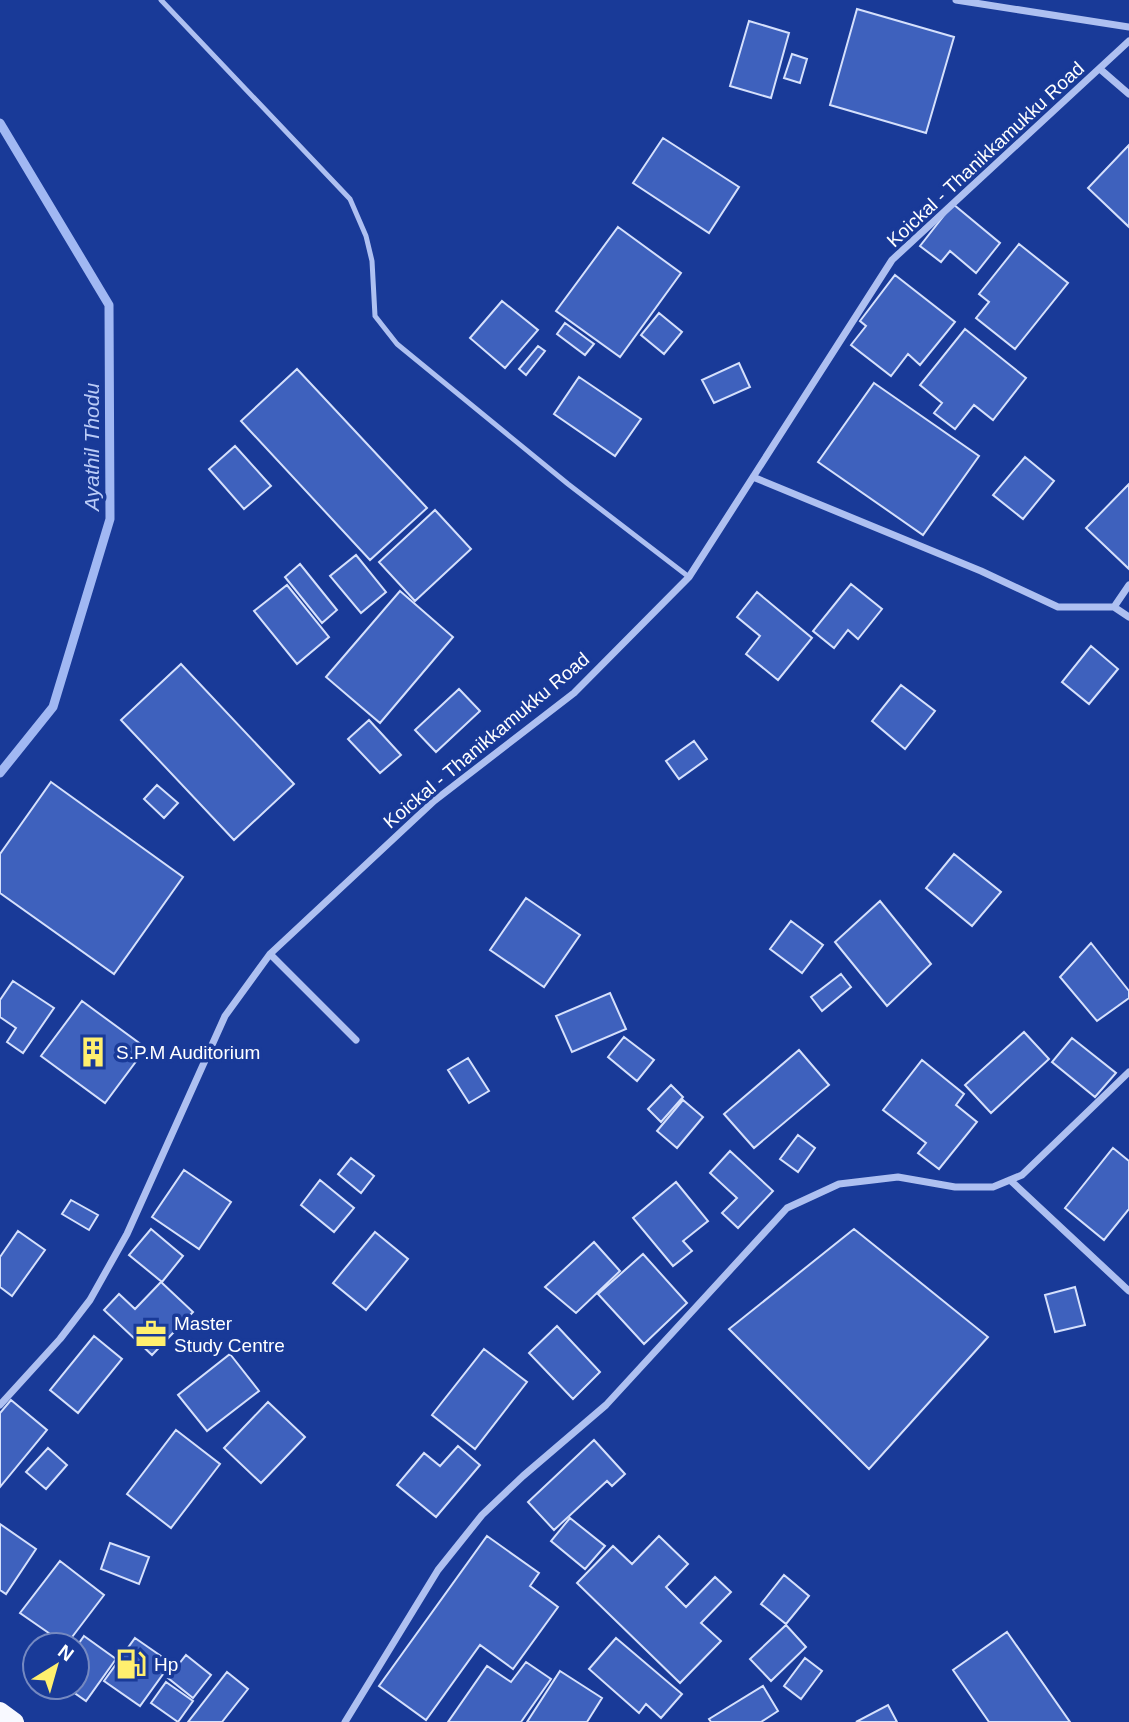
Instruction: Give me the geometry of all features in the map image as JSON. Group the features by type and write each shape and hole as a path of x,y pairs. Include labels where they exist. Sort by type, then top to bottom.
{"main road":[{"path":"0,1711 15,1722"}],"street":[{"path":"956,0 1129,27"},
{"name":"Koickal - Thanikkamukku Road","path":"0,1405 60,1339 90,1300 127,1234 225,1016 270,954 434,801 574,693 689,577 892,260 1129,41"},
{"path":"1100,69 1129,94"},
{"path":"753,477 981,571 1058,607 1114,607 1129,617"},
{"path":"1114,607 1129,585"},
{"path":"270,954 356,1040"},
{"path":"345,1722 438,1570 482,1515 606,1405 788,1208 839,1184 898,1177 955,1186 993,1187 1022,1175 1129,1072"},
{"path":"1010,1180 1129,1290"}],"lane":[{"path":"161,0 350,199 366,236 372,261 375,316 397,344 568,484 689,577"}],"building":[{"path":"857,9 954,37 926,133 830,105"},
{"path":"749,21 789,33 771,98 730,86"},
{"path":"792,54 807,59 800,83 784,78"},
{"path":"663,138 739,187 709,233 633,183"},
{"path":"1129,145 1129,227 1088,188"},
{"path":"953,204 1000,243 976,273 950,251 941,262 920,246"},
{"path":"618,227 681,273 620,357 556,311"},
{"path":"1019,244 1068,283 1015,349 976,318 989,302 979,294"},
{"path":"895,275 955,322 920,365 908,354 891,376 851,345 866,326 860,321"},
{"path":"502,301 538,330 505,368 470,338"},
{"path":"659,313 682,332 664,354 641,335"},
{"path":"565,323 594,344 585,355 557,334"},
{"path":"965,329 1026,378 993,420 974,405 955,429 934,413 942,403 920,385"},
{"path":"538,346 545,351 526,375 519,369"},
{"path":"739,363 750,387 714,403 702,380"},
{"path":"297,369 427,508 370,560 241,421"},
{"path":"579,377 641,419 615,456 554,414"},
{"path":"874,383 979,456 923,535 818,462"},
{"path":"235,446 271,486 244,509 209,469"},
{"path":"1025,457 1054,481 1023,519 993,495"},
{"path":"1129,484 1129,569 1086,528"},
{"path":"435,510 471,549 415,601 379,562"},
{"path":"356,555 386,592 361,613 330,576"},
{"path":"300,564 337,610 322,623 285,577"},
{"path":"851,584 882,609 858,639 848,630 834,648 813,631"},
{"path":"287,585 329,637 297,664 254,611"},
{"path":"400,591 453,637 380,723 326,677"},
{"path":"757,592 812,638 778,680 746,654 760,636 737,617"},
{"path":"1091,646 1118,669 1089,704 1062,682"},
{"path":"181,664 294,784 234,840 121,720"},
{"path":"901,685 935,711 905,749 872,721"},
{"path":"459,689 480,711 436,752 415,730"},
{"path":"369,720 401,755 380,773 348,739"},
{"path":"694,741 707,759 679,779 666,761"},
{"path":"51,782 183,877 114,974 0,893 0,854"},
{"path":"157,785 178,803 164,818 144,799"},
{"path":"954,854 1001,892 972,926 926,888"},
{"path":"526,898 580,935 544,987 490,950"},
{"path":"880,901 931,964 887,1006 835,942"},
{"path":"791,921 823,945 802,973 770,949"},
{"path":"1091,943 1129,991 1129,998 1097,1021 1060,977"},
{"path":"841,974 851,987 822,1011 811,997"},
{"path":"13,981 54,1008 23,1053 7,1042 16,1028 0,1017 0,1000"},
{"path":"610,993 626,1029 572,1052 556,1016"},
{"name":"S.P.M Auditorium","path":"82,1001 146,1048 105,1103 41,1056"},
{"path":"1024,1032 1049,1059 991,1113 965,1085"},
{"path":"624,1037 654,1060 637,1081 608,1057"},
{"path":"1072,1038 1116,1073 1095,1097 1052,1062"},
{"path":"799,1050 829,1085 754,1148 724,1114"},
{"path":"468,1058 489,1091 469,1103 448,1070"},
{"path":"922,1060 964,1094 956,1105 977,1122 939,1169 918,1153 926,1143 883,1110"},
{"path":"671,1085 683,1097 661,1122 648,1109"},
{"path":"683,1100 703,1117 677,1148 657,1131"},
{"path":"798,1135 815,1148 798,1172 780,1159"},
{"path":"1113,1148 1129,1161 1129,1209 1104,1240 1065,1208"},
{"path":"730,1151 773,1191 738,1228 722,1213 737,1198 710,1173"},
{"path":"351,1158 374,1176 361,1193 338,1174"},
{"path":"184,1170 231,1202 199,1249 152,1217"},
{"path":"320,1180 354,1208 334,1232 301,1205"},
{"path":"676,1182 708,1221 683,1241 692,1251 673,1266 633,1218"},
{"path":"71,1200 98,1215 89,1230 62,1214"},
{"path":"151,1229 183,1256 162,1282 129,1255"},
{"path":"854,1229 988,1337 869,1469 729,1329"},
{"path":"18,1231 45,1250 12,1296 0,1287 0,1257"},
{"path":"375,1232 408,1259 366,1310 333,1283"},
{"path":"594,1242 620,1271 576,1313 545,1287"},
{"path":"643,1254 687,1303 644,1344 598,1294"},
{"name":"Master Study Centre","path":"161,1282 193,1312 152,1355 104,1310 119,1294 135,1309"},
{"path":"1075,1287 1085,1325 1055,1332 1045,1295"},
{"path":"557,1326 600,1372 573,1399 529,1353"},
{"path":"94,1336 122,1359 78,1413 50,1390"},
{"path":"484,1349 527,1382 475,1449 432,1415"},
{"path":"230,1354 259,1391 207,1431 178,1395"},
{"path":"11,1400 47,1430 0,1487 0,1413"},
{"path":"268,1402 305,1437 261,1483 224,1448"},
{"path":"176,1430 220,1464 171,1528 127,1494"},
{"path":"594,1440 625,1474 612,1486 607,1481 554,1530 528,1502"},
{"path":"458,1446 480,1465 436,1517 397,1485 424,1453 440,1466"},
{"path":"48,1448 67,1465 46,1489 26,1472"},
{"path":"570,1518 605,1546 585,1569 551,1541"},
{"path":"0,1524 36,1549 6,1594 0,1590"},
{"path":"487,1536 539,1573 530,1586 558,1607 513,1669 480,1645 426,1720 379,1686"},
{"path":"659,1536 688,1564 666,1587 686,1607 715,1577 731,1592 701,1623 721,1641 680,1683 577,1583 613,1546 632,1564"},
{"path":"110,1543 149,1557 139,1584 101,1569"},
{"path":"60,1561 104,1595 77,1631 46,1631 20,1613"},
{"path":"784,1575 809,1596 786,1624 761,1604"},
{"path":"786,1625 806,1647 771,1681 750,1659"},
{"path":"1007,1632 1070,1722 989,1722 953,1670"},
{"path":"135,1638 171,1663 140,1706 104,1681"},
{"path":"616,1638 682,1694 661,1718 646,1704 639,1713 589,1669"},
{"path":"91,1641 116,1659 91,1694"},
{"path":"186,1655 211,1675 193,1698 168,1678"},
{"path":"805,1658 822,1671 801,1699 784,1686"},
{"path":"526,1662 551,1679 521,1722 448,1722 487,1666 511,1682"},
{"path":"560,1671 602,1698 587,1722 527,1722"},
{"path":"227,1672 248,1689 222,1722 188,1722"},
{"path":"166,1682 193,1701 178,1722 151,1703"},
{"path":"763,1686 778,1711 761,1722 711,1722 709,1719"},
{"path":"888,1705 897,1722 856,1722"}],"waterway":[{"name":"Ayathil Thodu","path":"0,123 109,305 110,519 53,707 0,773"}],"place":[{"name":"S.P.M Auditorium","path":"93,1052"},
{"name":"Master Study Centre","path":"151,1334"},
{"name":"Hp","path":"131,1664"}]}
